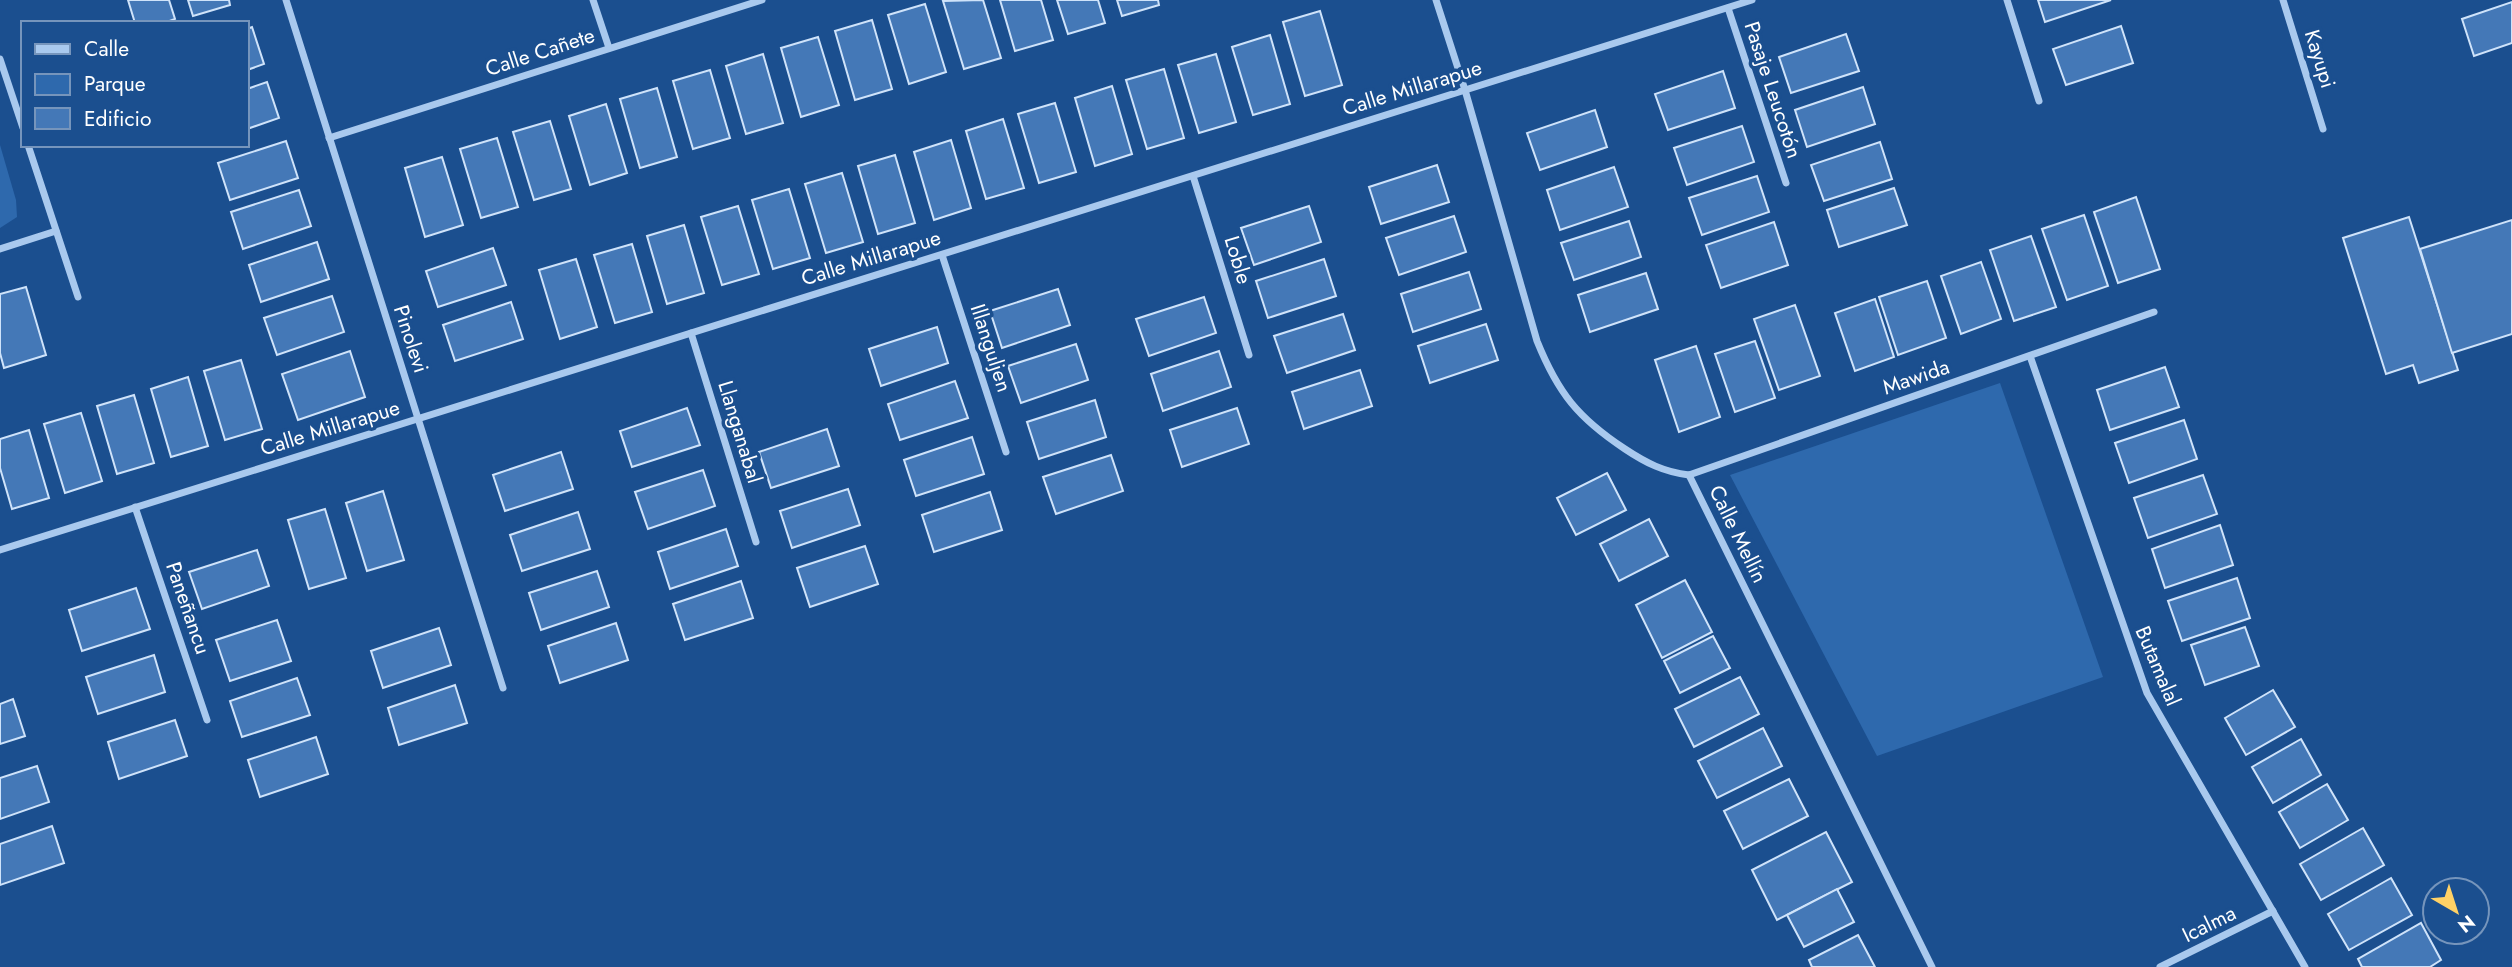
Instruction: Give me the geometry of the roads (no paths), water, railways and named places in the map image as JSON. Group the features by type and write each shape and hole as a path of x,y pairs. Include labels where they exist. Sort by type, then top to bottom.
{"street":[{"name":"Pinolevi","path":"286,0 503,688"},
{"path":"593,0 609,48"},
{"name":"Calle Cañete","path":"329,138 762,0"},
{"name":"Calle Mellín","path":"1436,0 1465,90 1537,341 1553,377 1569,402 1589,424 1641,460 1659,469 1689,475 1932,967"},
{"name":"Calle Millarapue","path":"0,550 1752,0"},
{"path":"2007,0 2039,101"},
{"name":"Kayupi","path":"2283,0 2323,129"},
{"name":"Pasaje Leucotón","path":"1728,8 1786,183"},
{"path":"0,59 21,122"},
{"path":"29,147 78,297"},
{"name":"Loble","path":"1193,176 1249,355"},
{"path":"0,249 56,231"},
{"name":"Illanguljen","path":"942,255 1006,452"},
{"name":"Mawida","path":"1689,475 2154,312"},
{"name":"Llanganabal","path":"691,333 756,542"},
{"name":"Butamalal","path":"2031,356 2147,693 2305,967"},
{"name":"Paneñancu","path":"135,507 207,720"},
{"name":"Icalma","path":"2160,967 2273,911"}]}
